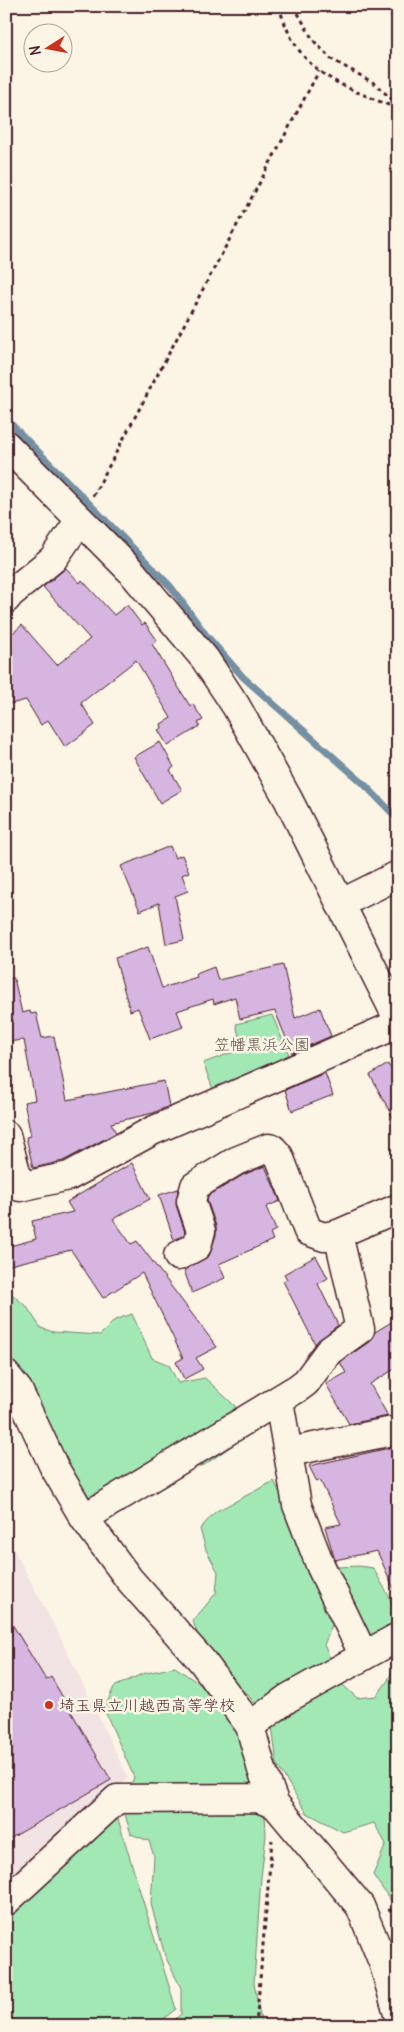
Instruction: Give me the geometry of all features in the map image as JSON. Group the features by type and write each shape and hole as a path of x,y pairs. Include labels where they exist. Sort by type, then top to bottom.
{"street":[{"path":"6,445 131,571 205,658 236,706 288,800 398,1018"},
{"path":"6,599 53,559 80,520"},
{"path":"340,904 398,875"},
{"path":"6,1135 20,1187 68,1176 152,1131 398,1024"},
{"path":"178,1256 198,1246 201,1231 191,1201 195,1186 236,1161 268,1148 273,1149 279,1156 308,1231 324,1237 338,1234 398,1208"},
{"path":"84,1518 279,1401 306,1382 329,1351 360,1328 338,1234"},
{"path":"6,1375 18,1390 54,1467 84,1518 129,1579 202,1661 250,1726 262,1770 275,1804 360,1906 384,1965 398,2014"},
{"path":"279,1401 297,1505 321,1567 364,1656"},
{"path":"289,1452 398,1430"},
{"path":"250,1726 288,1698 398,1637"},
{"path":"6,1901 117,1799 257,1798 275,1804"}],"path":[{"path":"279,6 286,31 302,54 319,71 338,84 398,109"},
{"path":"294,6 313,40 331,60 374,83 398,105"},
{"path":"80,520 319,71"},
{"path":"256,2026 275,1804"}],"shaded area":[{"name":"埼玉県立川越西高等学校","path":"6,1535 57,1631 128,1778 6,1889"}],"green space":[{"name":"笠幡黒浜公園","path":"272,1015 290,1057 213,1089 203,1063 242,1049 236,1024"},
{"path":"6,1289 27,1307 41,1328 53,1332 100,1335 115,1320 132,1314 152,1358 169,1365 178,1383 205,1378 235,1406 241,1439 206,1464 93,1502 66,1463 21,1373 6,1358"},
{"path":"274,1481 283,1499 315,1523 338,1567 359,1566 373,1568 396,1613 398,1628 371,1644 360,1628 332,1625 324,1645 343,1685 357,1698 376,1696 387,1682 394,1667 398,1666 398,1911 373,1875 386,1844 374,1823 343,1832 307,1813 277,1765 272,1726 248,1695 233,1683 213,1651 199,1639 193,1621 216,1593 218,1572 206,1550 200,1529 215,1512"},
{"path":"175,1667 201,1685 217,1707 242,1734 265,1812 266,1836 261,1877 254,1983 262,2026 167,2026 181,2014 181,1988 165,1956 151,1904 154,1856 149,1841 131,1834 123,1808 134,1777 104,1709 114,1687 142,1674"},
{"path":"117,1816 176,2009 154,2026 6,2026 6,1921"}],"water":[{"path":"382,6 398,6 398,26"}],"building":[{"path":"66,568 80,583 82,580 114,615 127,605 142,625 145,623 157,640 152,644 190,706 193,704 203,720 198,723 200,726 168,746 158,730 162,728 161,724 171,718 136,660 81,703 95,725 65,747 48,720 41,725 26,700 6,705 6,639 22,625 57,665 90,639 43,587"},
{"path":"160,742 174,767 170,770 182,790 160,803 134,757"},
{"path":"170,846 175,858 182,855 189,872 182,875 188,891 175,896 184,940 166,944 159,903 140,911 121,866"},
{"path":"148,947 162,988 197,977 196,974 214,967 218,980 283,965 295,1018 320,1008 331,1036 292,1053 275,1011 240,1019 235,997 214,1004 213,999 177,1011 183,1027 150,1039 138,1008 130,1011 115,958"},
{"path":"14,978 22,1013 30,1011 31,1014 36,1013 42,1038 54,1036 67,1100 164,1081 169,1106 153,1113 111,1123 116,1133 63,1161 33,1168 26,1137 31,1136 24,1102 35,1100 24,1040 6,1042 6,979"},
{"path":"388,1064 398,1081 398,1127 370,1075"},
{"path":"325,1073 333,1095 292,1111 285,1090"},
{"path":"132,1163 150,1199 113,1219 131,1244 137,1241 217,1347 196,1358 203,1369 184,1379 176,1362 183,1358 142,1273 103,1298 71,1250 6,1266 6,1247 36,1239 32,1221 73,1212 67,1202"},
{"path":"265,1166 280,1201 266,1207 276,1230 270,1233 273,1240 219,1264 225,1278 192,1293 184,1270 209,1256 216,1235 216,1226 207,1200 208,1196 243,1175"},
{"path":"178,1189 176,1205 185,1232 184,1235 174,1240 159,1195"},
{"path":"316,1256 328,1278 318,1284 338,1325 315,1344 283,1281 287,1279 284,1274"},
{"path":"398,1318 398,1367 370,1384 388,1416 349,1424 326,1384 346,1373 340,1362 369,1342 375,1332"},
{"path":"398,1446 398,1598 377,1551 335,1560 325,1527 341,1524 320,1480 317,1482 309,1466"},
{"path":"6,1614 46,1680 51,1677 111,1780 6,1841"}],"waterway":[{"path":"6,419 171,587 206,635 243,677 364,784 398,819"}],"place":[{"name":"埼玉県立川越西高等学校","path":"49,1705"}]}
